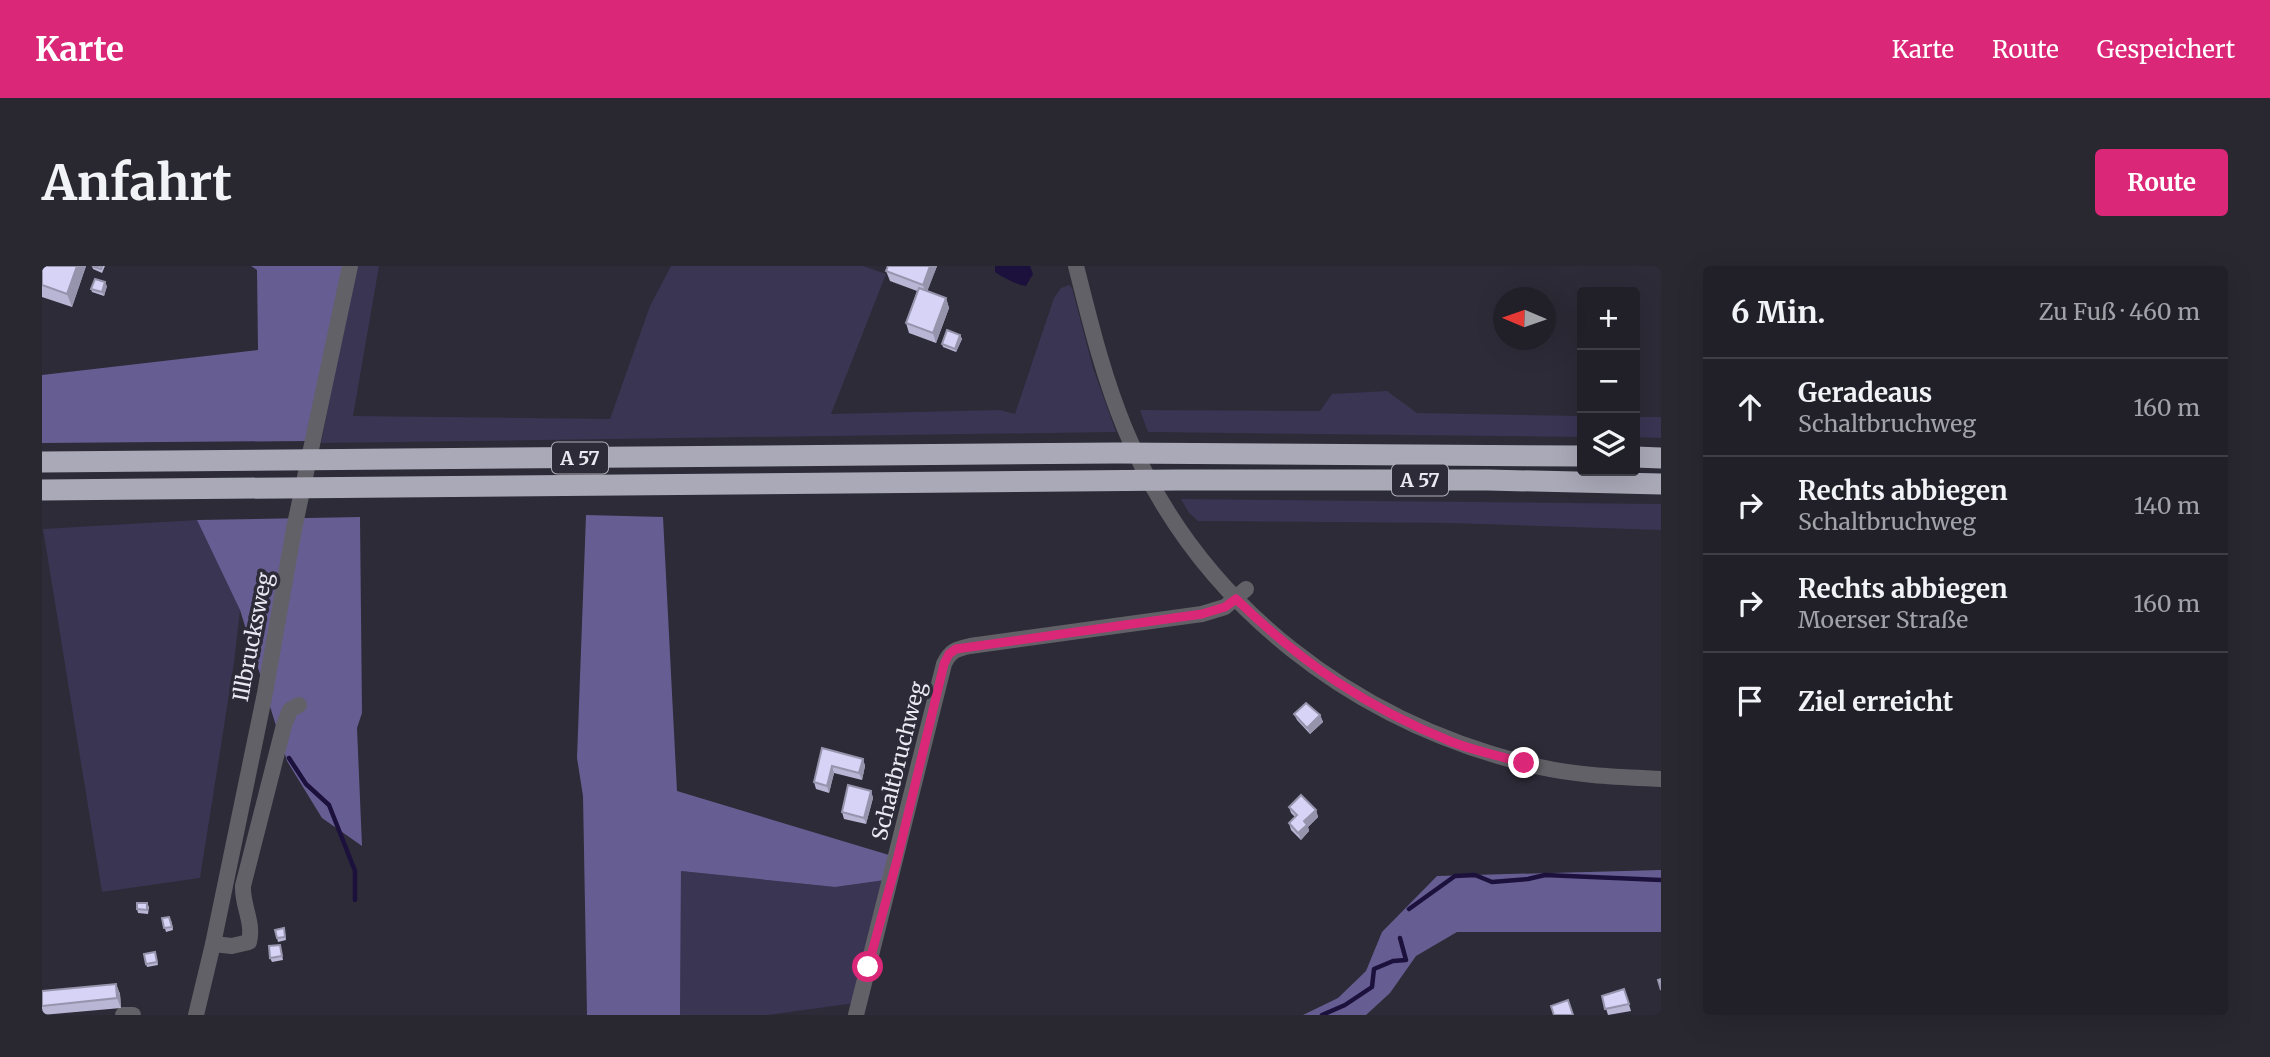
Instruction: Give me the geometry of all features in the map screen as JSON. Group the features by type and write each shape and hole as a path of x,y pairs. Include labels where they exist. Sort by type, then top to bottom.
{"highway":[{"name":"A 57","path":"42,462 1117,453 1577,456"},
{"path":"1640,457 1661,458"},
{"name":"A 57","path":"42,490 1129,480 1488,480 1661,484"}],"street":[{"name":"Illbrucksweg","path":"196,1015 265,693 294,529 350,266"},
{"path":"1076,266 1106,377 1125,430 1156,494 1186,539 1241,594 1273,635 1331,680 1396,717 1455,743 1542,768 1587,775 1661,779"},
{"name":"Schaltbruchweg","path":"856,1015 944,664 949,654 956,649 970,646 1202,614 1225,607 1241,594"},
{"path":"213,944 232,946 249,942 252,930 243,899 243,886 285,725 290,710 299,705"},
{"path":"123,1015 133,1015"}],"shaded area":[{"path":"251,266 343,266 305,441 42,443 42,375 258,350 257,270"},
{"path":"356,266 379,266 353,416 610,419 650,306 671,266 863,266 886,274 831,414 1000,410 1015,414 1054,298 1061,288 1069,285 1093,368 1116,432 321,443"},
{"path":"995,266 1030,266 1033,274 1026,286 998,274 995,272"},
{"path":"1387,391 1417,413 1577,416 1577,437 1148,432 1140,410 1320,411 1332,394"},
{"path":"1640,417 1661,417 1661,438 1640,437"},
{"path":"1181,499 1661,504 1661,530 1450,523 1198,521 1189,513"},
{"path":"586,515 663,517 677,791 889,855 885,880 835,887 681,871 680,1015 587,1015 583,796 577,758"},
{"path":"360,517 362,713 357,728 362,846 322,818 287,761 240,610 197,520"},
{"path":"197,520 240,610 200,878 102,892 43,529"},
{"path":"1661,870 1661,932 1457,932 1416,956 1390,993 1366,1015 1303,1015 1338,998 1366,971 1382,932 1437,876"},
{"path":"681,871 835,887 885,880 855,1003 768,1015 680,1015"}],"building":[{"path":"42,266 77,266 67,294 42,285"},
{"path":"888,266 930,266 923,285 886,271"},
{"path":"95,279 105,282 102,292 91,289"},
{"path":"919,288 946,298 933,333 906,323"},
{"path":"947,330 960,335 955,349 942,344"},
{"path":"1306,703 1320,715 1307,728 1294,714"},
{"path":"822,748 863,759 859,773 832,766 827,786 814,782"},
{"path":"848,785 871,791 864,818 842,812"},
{"path":"1301,795 1316,810 1304,821 1307,825 1298,833 1289,823 1297,815 1289,807"},
{"path":"137,903 147,903 147,910 137,909"},
{"path":"169,917 172,927 164,928 162,918"},
{"path":"284,928 285,937 277,938 275,930"},
{"path":"280,945 282,956 270,958 269,946"},
{"path":"155,952 157,962 146,964 144,954"},
{"path":"116,984 117,998 42,1006 42,991"},
{"path":"1624,989 1629,1004 1605,1009 1602,996"},
{"path":"1568,1000 1573,1015 1554,1015 1551,1006"}],"waterway":[{"path":"289,758 306,784 329,805 355,871 355,900"},
{"path":"1409,909 1455,876 1475,875 1492,882 1545,875 1661,880"},
{"path":"1322,1015 1345,1005 1372,987 1374,969 1393,961 1406,960 1400,938"}],"route":[{"path":"868,967 944,664 949,654 956,649 1202,614 1225,607 1236,599 1273,635 1331,680 1382,710 1455,743 1524,763"}]}
